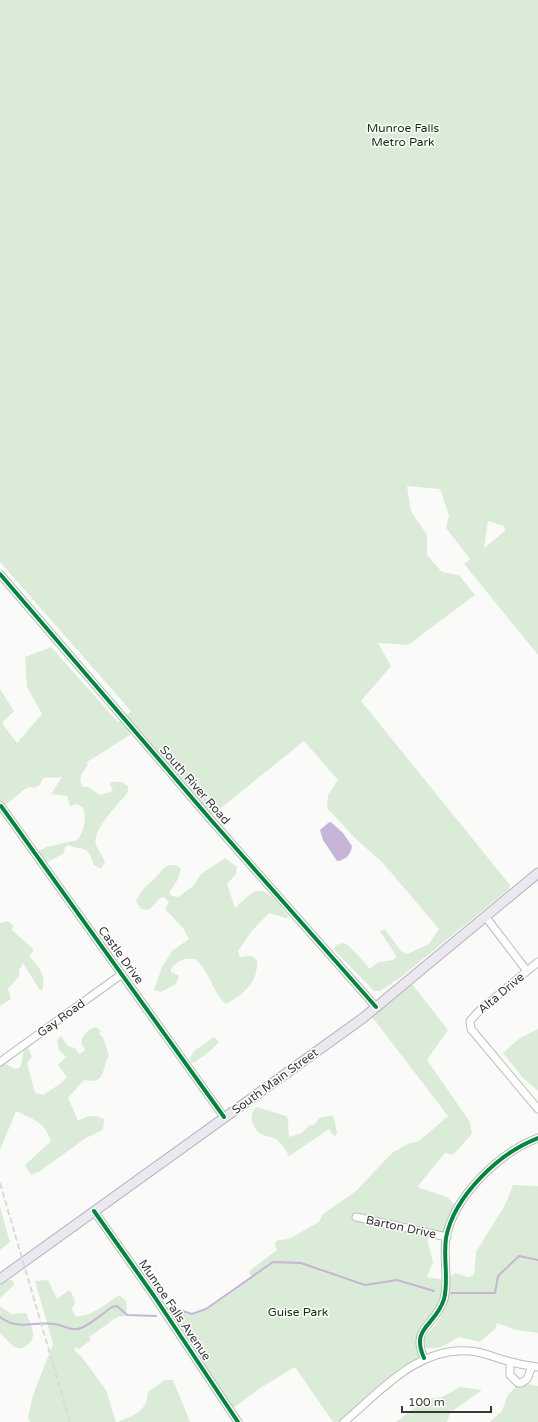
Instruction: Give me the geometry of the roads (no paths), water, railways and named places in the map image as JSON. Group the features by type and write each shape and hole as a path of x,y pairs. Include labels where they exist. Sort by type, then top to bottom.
{"main road":[{"name":"South Main Street","path":"0,1280 376,1007 538,873"}],"street":[{"name":"South River Road","path":"0,574 228,839 376,1007"},
{"name":"Castle Drive","path":"1,806 224,1117"},
{"path":"485,916 527,971"},
{"name":"Alta Drive","path":"538,962 472,1017 470,1021 471,1029 538,1109"},
{"name":"Gay Road","path":"0,1062 122,974"},
{"path":"424,1358 420,1347 419,1338 438,1313 444,1298 446,1237 460,1204 474,1185 504,1157 538,1138"},
{"name":"Munroe Falls Avenue","path":"94,1211 154,1296 238,1422"},
{"name":"Barton Drive","path":"356,1217 446,1237"},
{"path":"344,1422 403,1372 424,1358 446,1352 470,1351 481,1352 510,1362 535,1366 527,1379 521,1383 518,1383 510,1375 510,1362"}],"waterway":[{"path":"451,1293 495,1293 498,1276 519,1256 538,1260"},
{"path":"173,1308 192,1314 206,1309 273,1262 301,1263 365,1285 397,1280 434,1291"},
{"path":"0,1317 14,1324 20,1325 46,1323 71,1329 78,1329 93,1321 112,1307 117,1306 127,1315 156,1316"}],"railway":[{"path":"0,1183 70,1422"}],"park label":[{"name":"Munroe Falls Metro Park","path":"403,135"},
{"name":"Guise Park","path":"298,1312"}]}
